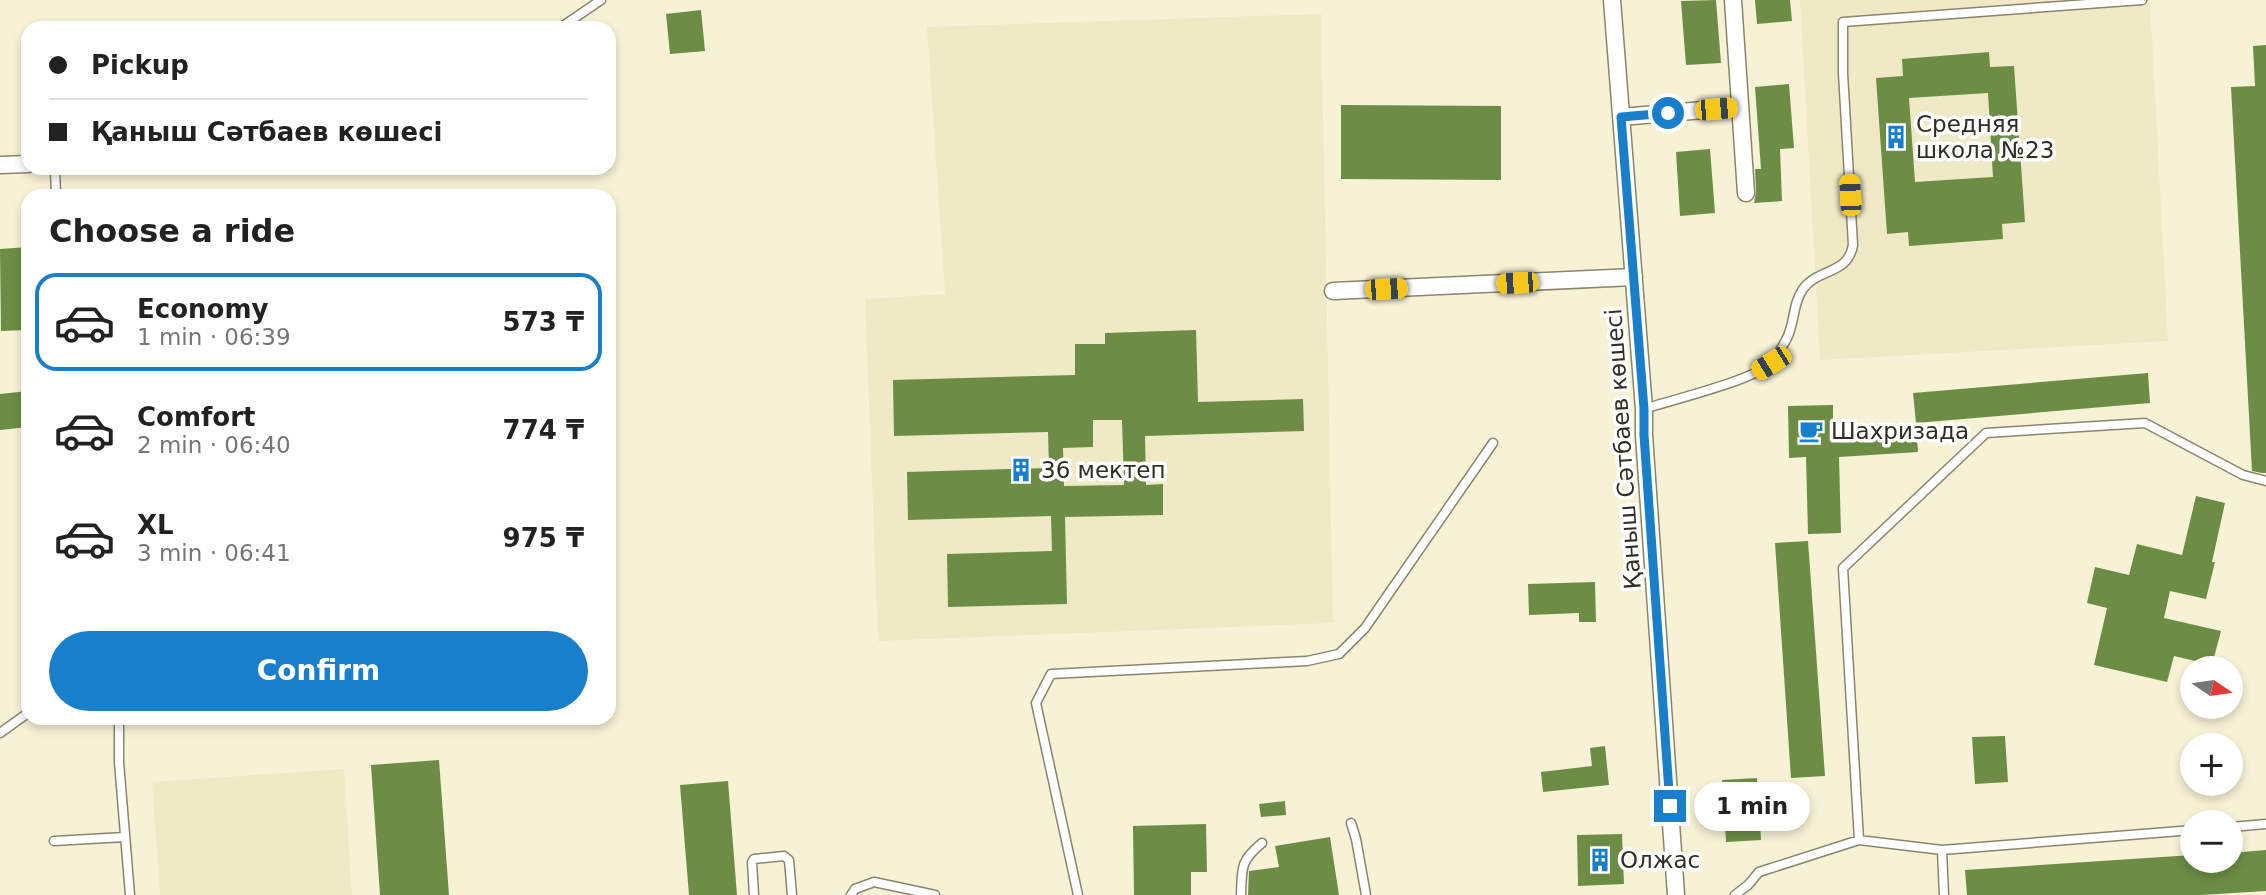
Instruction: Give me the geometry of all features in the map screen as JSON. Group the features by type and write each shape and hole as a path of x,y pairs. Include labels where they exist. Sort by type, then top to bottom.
{"street":[{"name":"Қаныш Сәтбаев көшесі","path":"1612,0 1644,409 1676,895"},
{"path":"1733,0 1746,193"},
{"path":"1621,117 1739,107"},
{"path":"0,165 21,164"},
{"path":"1333,291 1634,277"}],"lane":[{"path":"570,21 601,0"},
{"path":"1644,409 1753,375 1771,363 1788,337 1802,289 1811,281 1843,265 1852,254 1843,22 2141,0"},
{"path":"1859,840 1843,568 1986,433 2145,423 2243,475 2266,481"},
{"path":"1078,895 1036,703 1051,674 1307,662 1339,653 1365,628 1493,443"},
{"path":"0,733 21,718"},
{"path":"119,725 119,762 130,895"},
{"path":"1351,823 1366,895"},
{"path":"2243,826 2266,824"},
{"path":"1735,895 1759,872 1859,840 1942,850 2180,831"},
{"path":"54,841 125,837"},
{"path":"1241,895 1242,870 1248,854 1262,843"},
{"path":"1942,850 1944,895"},
{"path":"754,895 754,859 784,856 789,860 792,895"},
{"path":"851,895 855,889 874,882 935,895"}],"shaded area":[{"path":"1800,0 2150,0 2168,341 1820,360"},
{"path":"1321,14 1333,623 878,641 865,299 945,294 927,27"},
{"path":"344,769 352,895 160,895 152,782"}],"building":[{"path":"1716,0 1721,63 1686,65 1681,1"},
{"path":"1755,0 1790,0 1792,21 1757,24"},
{"path":"701,10 705,51 670,54 666,14"},
{"path":"2266,45 2266,473 2262,473 2252,471 2231,87 2255,86 2253,46"},
{"name":"Средняя школа №23","path":"1989,52 1990,67 2014,66 2025,222 2002,224 2003,239 1909,246 1908,232 1887,234 1876,78 1903,76 1902,59","holes":["1988,93 1993,177 1915,182 1909,98"]},
{"path":"1789,84 1794,148 1780,149 1782,201 1754,203 1755,169 1761,169 1755,87"},
{"path":"1341,105 1501,106 1501,180 1341,179"},
{"path":"1710,149 1715,213 1680,216 1676,152"},
{"path":"21,248 21,330 1,331 0,249"},
{"name":"36 мектеп","path":"1196,330 1198,402 1303,399 1304,431 1145,436 1146,485 1163,484 1163,515 1065,517 1067,604 948,607 947,554 1052,551 1051,516 908,520 907,472 1049,468 1048,432 894,436 893,380 1075,375 1075,344 1105,344 1105,333","holes":["1093,420 1122,420 1124,485 1064,486 1063,448 1093,447"]},
{"path":"2148,373 2150,403 1916,423 1913,393"},
{"path":"21,392 21,428 0,430 0,394"},
{"path":"1833,405 1833,428 1916,424 1918,452 1839,457 1841,533 1808,534 1806,457 1789,458 1788,406"},
{"path":"2196,496 2225,503 2206,599 2170,591 2164,618 2221,631 2214,656 2174,656 2167,682 2094,665 2107,608 2087,603 2095,567 2129,575 2137,544 2182,555"},
{"path":"1808,541 1825,776 1791,778 1775,543"},
{"path":"1595,582 1596,622 1579,622 1579,613 1529,615 1528,584"},
{"path":"2005,736 2008,782 1975,784 1972,737"},
{"path":"1605,746 1609,785 1543,792 1541,772 1592,766 1590,748"},
{"path":"439,760 449,895 380,895 371,765"},
{"path":"1757,778 1761,840 1726,842 1722,780"},
{"path":"728,781 737,895 689,895 680,785"},
{"path":"1285,801 1286,815 1261,817 1259,804"},
{"path":"1206,824 1207,872 1191,872 1191,895 1134,895 1133,826"},
{"name":"Олжас","path":"1622,834 1624,884 1578,886 1577,835"},
{"path":"1330,837 1339,895 1248,895 1249,871 1279,867 1275,846"},
{"path":"2266,850 2266,891 2201,895 1967,895 1965,870 2180,856 2180,873 2243,873 2243,852"}],"place":[{"name":"Средняя школа №23","path":"1896,137"},
{"name":"Шахризада","path":"1811,431"},
{"name":"36 мектеп","path":"1021,470"},
{"name":"Олжас","path":"1600,860"}],"route":[{"path":"1668,113 1621,117 1644,409 1670,806"}]}
